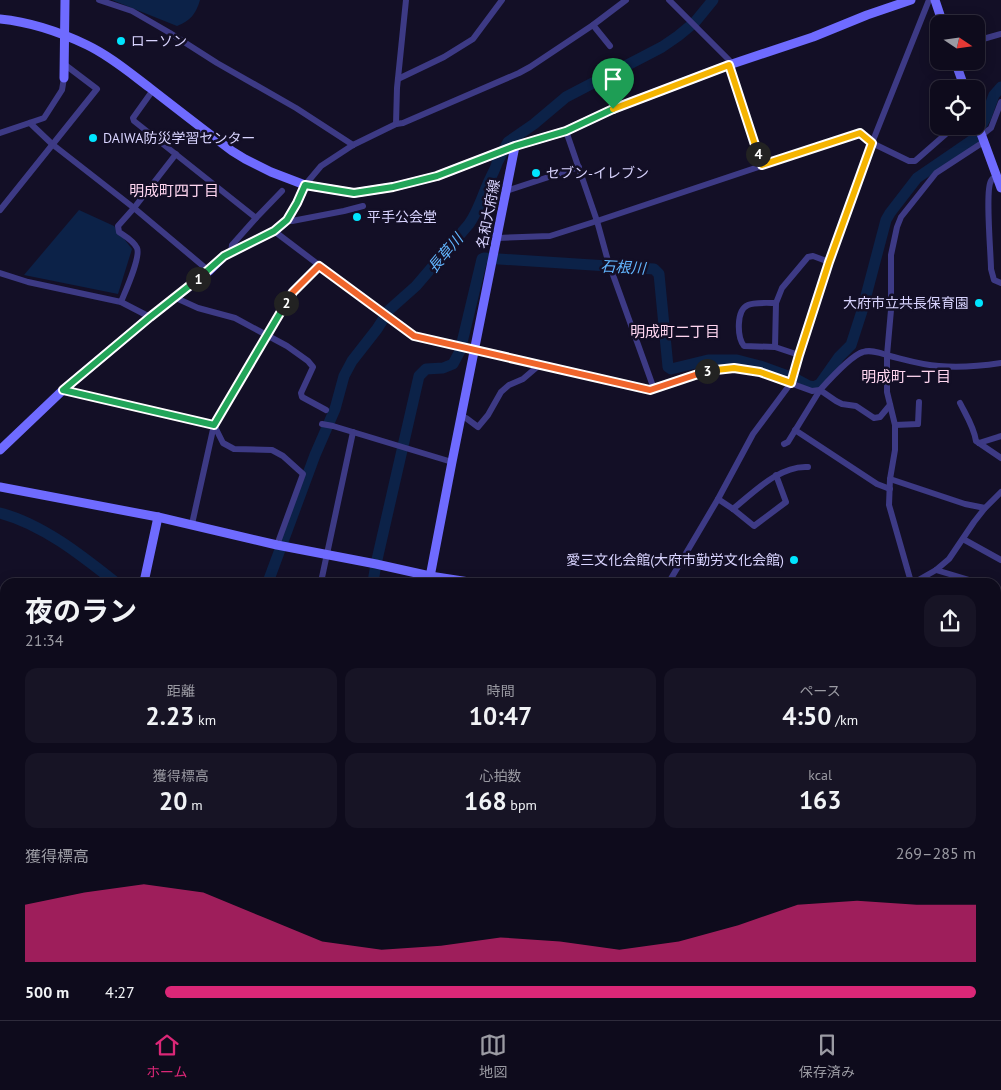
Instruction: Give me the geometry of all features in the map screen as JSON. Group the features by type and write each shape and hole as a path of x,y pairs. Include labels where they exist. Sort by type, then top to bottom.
{"street":[{"path":"0,133 44,118 62,90 64,78 65,0"},
{"path":"99,0 132,11 163,28 217,63 296,108 354,145"},
{"path":"396,124 398,79 406,0"},
{"path":"398,79 444,57 472,39 502,0"},
{"path":"0,450 63,390 150,317 209,271 224,256 274,231 287,220 305,185 321,166 354,145 396,124 403,123 519,73 593,25 626,0"},
{"path":"669,0 728,60 762,165"},
{"path":"0,19 13,20 47,29 88,45 106,56 232,151 279,176 305,185 354,193 393,187 437,176 513,147 566,131 613,109 910,0"},
{"path":"671,578 718,499 753,434 792,379 829,262 872,143 929,0"},
{"path":"935,0 939,15"},
{"path":"593,25 610,46"},
{"path":"985,38 1001,34"},
{"path":"0,210 97,89 64,64"},
{"path":"152,90 133,118 134,120 256,218"},
{"path":"910,578 889,505 890,479 895,450 895,425 887,392 887,355 891,310 891,255 901,217 936,173 991,128 1001,102"},
{"path":"30,122 52,144 134,208 209,271"},
{"path":"566,131 597,221 608,261 654,389"},
{"path":"497,238 550,236 860,133 872,143 909,161 915,161 945,135"},
{"path":"983,136 1001,188"},
{"name":"名和大府線","path":"430,578 495,250 513,147"},
{"path":"121,302 138,253 132,241 119,232 118,226 176,154"},
{"path":"506,191 579,167"},
{"path":"997,177 990,182 988,195 991,269 994,280 1001,283"},
{"path":"230,252 232,245 282,191"},
{"path":"287,220 292,221 363,206"},
{"path":"274,231 414,336 650,390 706,372 734,368 792,379 812,391 820,390 842,404 856,406 874,418 880,417 890,405"},
{"path":"775,347 776,303 782,288 808,257 813,256 829,262"},
{"path":"192,524 214,425 293,292 319,266"},
{"path":"0,273 28,282 121,302 150,317"},
{"path":"176,298 198,308 236,318 286,346 308,361 313,367 301,393 302,398 326,410"},
{"path":"776,303 749,304 744,308 738,321 741,342 744,346 775,347 799,355"},
{"path":"784,444 788,442 820,390 837,372 864,351 920,364 939,366 964,367 1001,363"},
{"path":"461,416 478,427 488,415 501,392 523,378 537,367 538,364"},
{"path":"63,390 214,425"},
{"path":"895,425 918,424 919,402"},
{"path":"960,403 970,422 976,441 1001,458"},
{"path":"322,424 452,462"},
{"path":"214,425 223,443 234,449 272,450 283,456 303,474 281,546"},
{"path":"795,430 877,484 890,489"},
{"path":"322,578 353,432"},
{"path":"979,443 1001,436"},
{"path":"733,509 776,475 798,466 808,467"},
{"path":"718,499 754,526 786,502 776,475"},
{"path":"890,479 965,504 985,508"},
{"path":"0,487 192,524 281,546 387,566 427,578"},
{"path":"922,578 936,570 949,559 985,508 1001,492"},
{"path":"145,578 158,517"},
{"path":"962,539 1001,560"},
{"path":"936,570 963,578"}],"water":[{"path":"112,0 200,0 192,16 186,22 177,26"},
{"path":"79,210 114,226 132,249 118,294 24,275"}],"waterway":[{"name":"長草川","path":"269,578 315,455 335,409 344,376 352,361 389,310 416,286 469,224 476,213 508,142 534,124 566,97 662,47 678,36 695,22 713,0"},
{"name":"石根川","path":"374,578 419,376 426,369 443,368 453,364 460,351 482,259 654,269 659,274 668,367 671,369 708,360 737,360 760,366 814,387 820,384 839,357 851,345 886,220 890,213 917,178 974,139 986,117 994,95 1001,87"},
{"path":"0,513 16,518 46,533 75,551 110,578"},
{"path":"0,909 0,938"}],"place":[{"name":"ローソン","path":"121,41"},
{"name":"DAIWA防災学習センター","path":"93,138"},
{"name":"セブン-イレブン","path":"536,173"},
{"name":"平手公会堂","path":"357,217"},
{"name":"大府市立共長保育園","path":"979,303"},
{"name":"愛三文化会館(大府市勤労文化会館)","path":"794,560"}],"district":[{"name":"明成町四丁目","path":"174,190"},
{"name":"明成町二丁目","path":"675,331"},
{"name":"明成町一丁目","path":"906,376"}],"route":[{"path":"729,65 762,165 860,133 872,143 829,262 791,383 760,372 734,368 706,372 650,390 414,336 319,266 293,292 214,425 63,390 150,317 209,271 224,256 274,231 287,220 305,185 354,193 393,187 437,176 515,146 566,131 613,109 729,65"}]}
